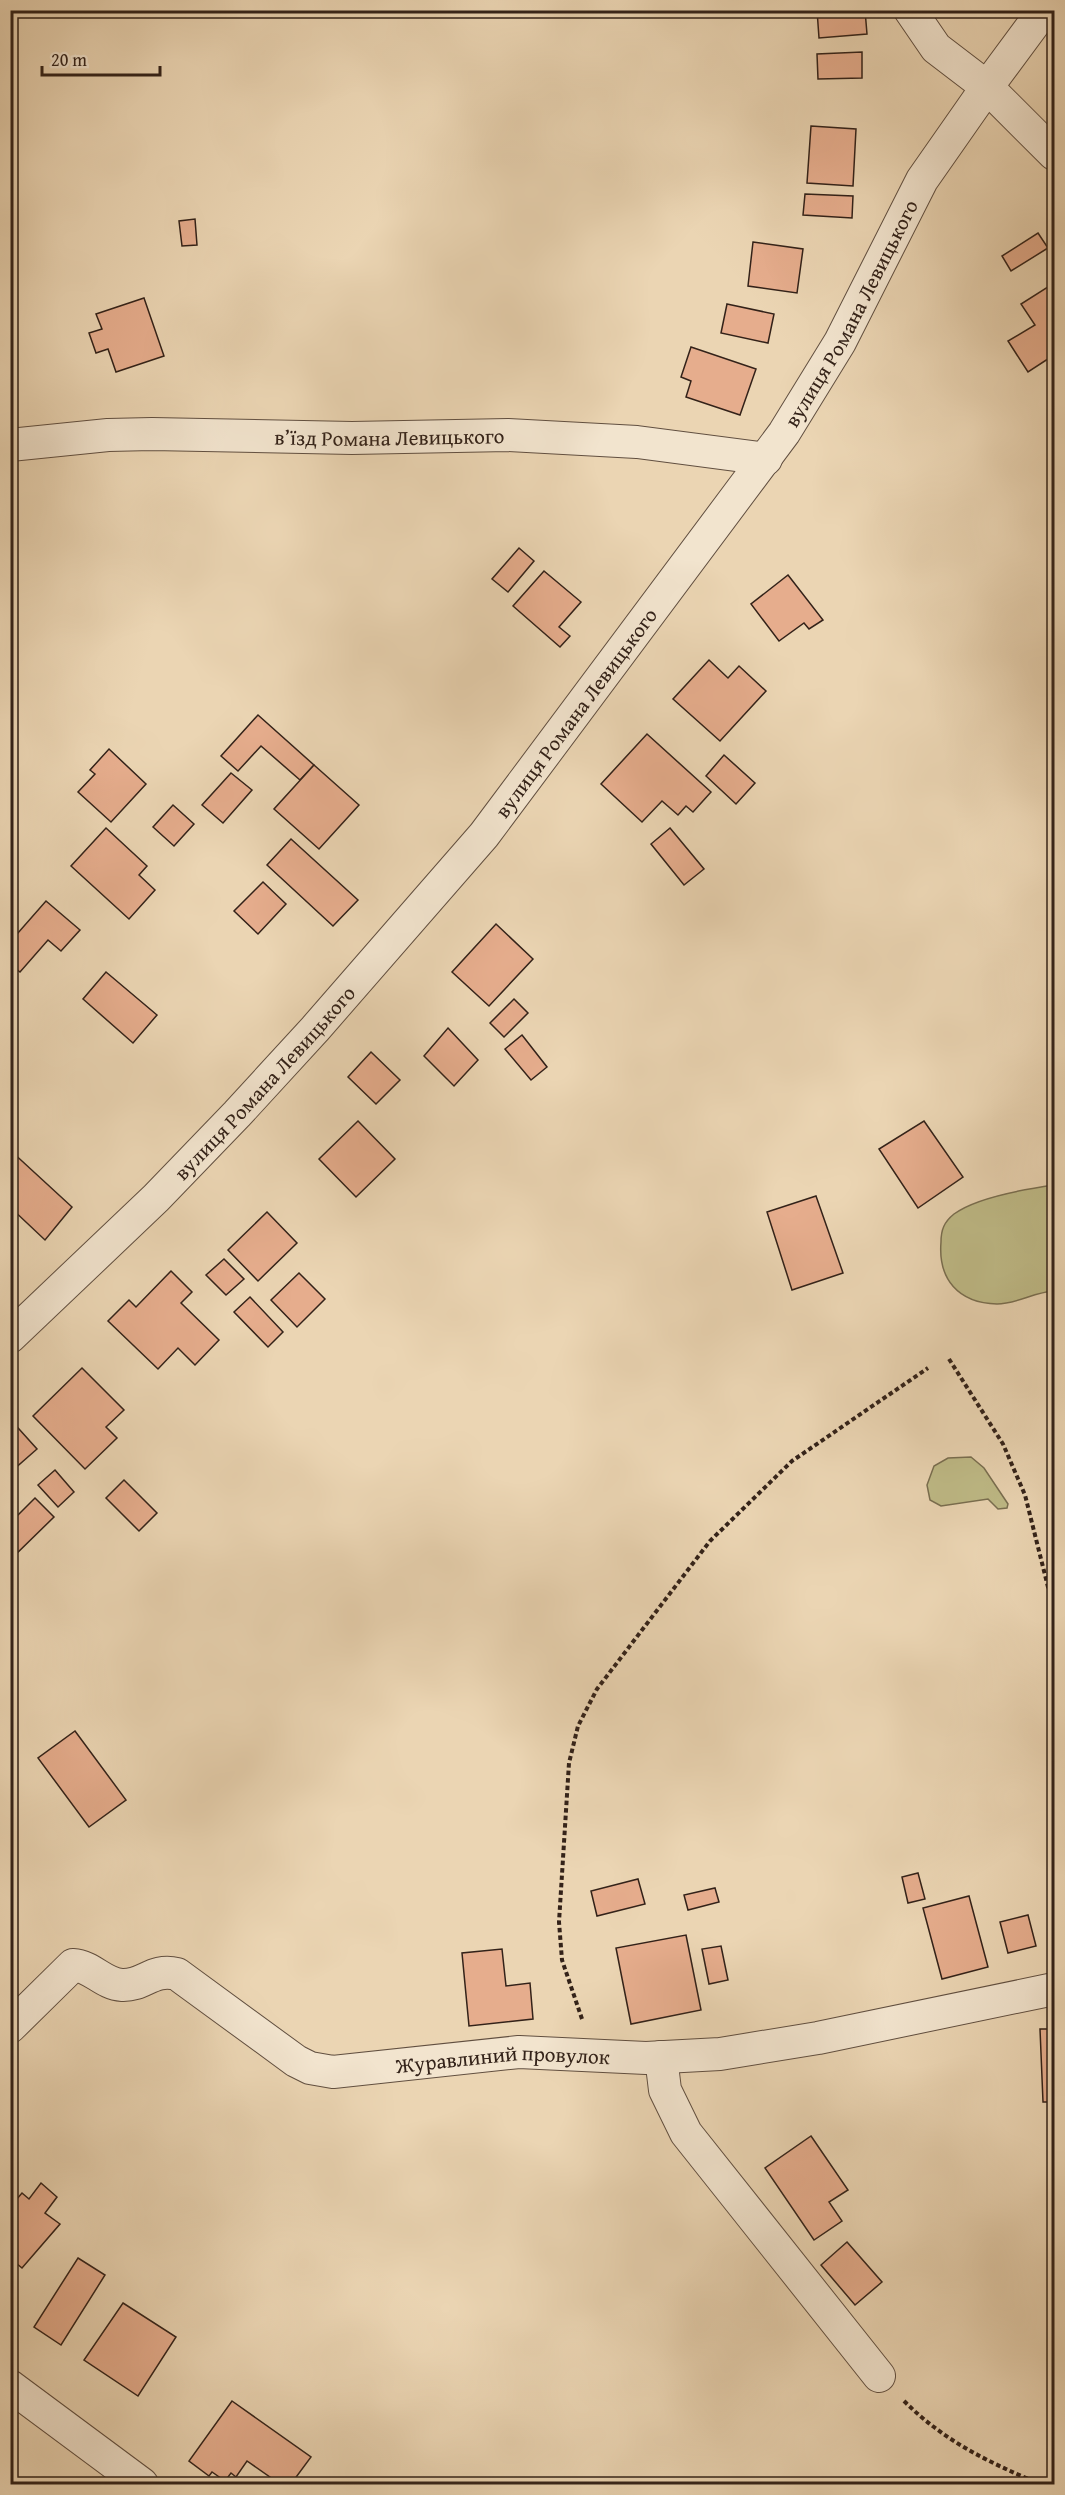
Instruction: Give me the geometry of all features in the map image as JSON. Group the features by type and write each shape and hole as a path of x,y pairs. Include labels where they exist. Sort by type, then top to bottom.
{"street":[{"path":"910,10 936,48 987,87 1054,154"},
{"name":"вулиця Романа Левицького","path":"10,1337 156,1198 237,1114 451,875 514,798 766,459 840,342 922,180 1044,10"},
{"name":"в’їзд Романа Левицького","path":"10,445 141,435 352,438 519,435 637,442 766,459"},
{"name":"Журавлиний провулок","path":"10,2027 73,1965 90,1969 117,1985 133,1984 155,1973 177,1974 296,2061 321,2072 404,2067 493,2054 661,2057 720,2054 818,2038 1054,1989"},
{"path":"661,2057 665,2090 686,2133 879,2376"},
{"path":"10,2386 142,2484"}],"path":[{"path":"949,1359 1003,1444 1025,1495 1054,1611"},
{"path":"607,2056 586,2028 575,2006 562,1960 560,1942 566,1788 574,1738 585,1707 688,1566 739,1510 807,1450 869,1411 928,1368"},
{"path":"879,2376 924,2421 976,2457 1040,2484"}],"shaded area":[{"path":"1054,1185 1054,1291 997,1304 983,1303 961,1294 947,1278 943,1267 941,1238 945,1223 964,1208 988,1198"},
{"path":"971,1457 984,1468 1008,1504 1007,1508 998,1509 988,1499 941,1506 930,1500 927,1485 934,1466 948,1458"}],"building":[{"path":"817,10 865,10 867,34 819,38"},
{"path":"862,52 862,78 818,79 817,54"},
{"path":"811,126 856,129 853,186 807,183"},
{"path":"805,194 853,196 852,218 803,215"},
{"path":"195,219 197,245 182,246 179,221"},
{"path":"1038,233 1048,248 1011,271 1002,256"},
{"path":"753,242 803,249 797,293 748,286"},
{"path":"1054,283 1054,355 1028,372 1008,341 1035,325 1021,304"},
{"path":"144,298 164,356 116,372 108,349 96,353 89,333 102,329 96,314"},
{"path":"727,304 774,314 768,343 721,333"},
{"path":"691,347 756,369 740,415 686,397 691,381 681,377"},
{"path":"519,548 534,561 508,592 492,579"},
{"path":"544,571 581,602 559,627 570,636 560,647 513,606"},
{"path":"788,575 823,620 809,629 804,623 779,641 751,604"},
{"path":"709,660 728,678 739,666 766,691 720,741 673,699"},
{"path":"258,715 314,765 300,780 261,746 238,771 221,756"},
{"path":"647,734 711,792 693,812 686,806 678,815 662,801 642,822 601,784"},
{"path":"109,749 146,784 111,822 78,792 95,774 90,770"},
{"path":"724,755 755,783 736,804 706,776"},
{"path":"314,765 359,805 319,849 274,809"},
{"path":"231,773 252,790 223,823 202,805"},
{"path":"173,805 194,824 174,846 153,827"},
{"path":"106,828 147,866 139,875 155,890 129,919 71,866"},
{"path":"670,828 704,869 684,885 651,844"},
{"path":"291,839 358,900 333,926 267,865"},
{"path":"263,882 286,904 258,934 234,911"},
{"path":"46,901 80,930 61,951 48,940 20,972 10,964 10,942"},
{"path":"496,924 533,959 489,1006 452,972"},
{"path":"106,972 157,1015 133,1043 83,999"},
{"path":"514,999 528,1013 504,1037 490,1023"},
{"path":"448,1028 478,1060 454,1086 424,1056"},
{"path":"522,1035 547,1067 531,1080 505,1049"},
{"path":"371,1052 400,1080 376,1104 348,1077"},
{"path":"358,1121 395,1159 356,1197 319,1159"},
{"path":"924,1121 963,1177 918,1208 879,1149"},
{"path":"10,1150 72,1207 45,1240 10,1207"},
{"path":"816,1196 843,1273 792,1290 767,1212"},
{"path":"267,1212 297,1243 258,1281 228,1250"},
{"path":"224,1259 244,1279 226,1295 206,1275"},
{"path":"171,1271 192,1292 181,1303 219,1340 195,1365 178,1348 158,1369 108,1321 129,1300 136,1307"},
{"path":"299,1273 325,1299 297,1327 271,1300"},
{"path":"250,1297 283,1332 268,1347 234,1312"},
{"path":"82,1368 124,1410 106,1427 117,1438 85,1469 33,1416"},
{"path":"10,1419 37,1449 13,1470 10,1468"},
{"path":"55,1470 74,1492 58,1507 38,1485"},
{"path":"124,1480 157,1513 139,1531 106,1498"},
{"path":"35,1498 54,1517 12,1558 10,1523"},
{"path":"75,1731 126,1800 89,1827 38,1758"},
{"path":"918,1873 925,1899 908,1903 902,1877"},
{"path":"638,1879 645,1904 597,1916 591,1891"},
{"path":"715,1888 719,1902 688,1910 684,1895"},
{"path":"969,1896 988,1967 942,1979 923,1908"},
{"path":"1028,1915 1036,1946 1008,1953 1000,1922"},
{"path":"686,1935 701,2010 631,2024 616,1948"},
{"path":"721,1946 728,1980 709,1984 702,1949"},
{"path":"502,1949 506,1986 530,1983 533,2019 469,2026 462,1953"},
{"path":"1040,2029 1054,2029 1054,2102 1043,2102"},
{"path":"811,2136 848,2190 829,2202 842,2221 814,2240 765,2168"},
{"path":"41,2183 57,2197 45,2213 60,2224 22,2268 10,2258 10,2207 22,2193 29,2199"},
{"path":"847,2242 882,2282 855,2305 821,2265"},
{"path":"78,2258 105,2275 61,2345 34,2327"},
{"path":"123,2303 176,2337 138,2396 84,2360"},
{"path":"232,2401 311,2457 291,2484 280,2484 247,2461 236,2477 231,2473 225,2481 212,2472 209,2476 189,2461"}]}
